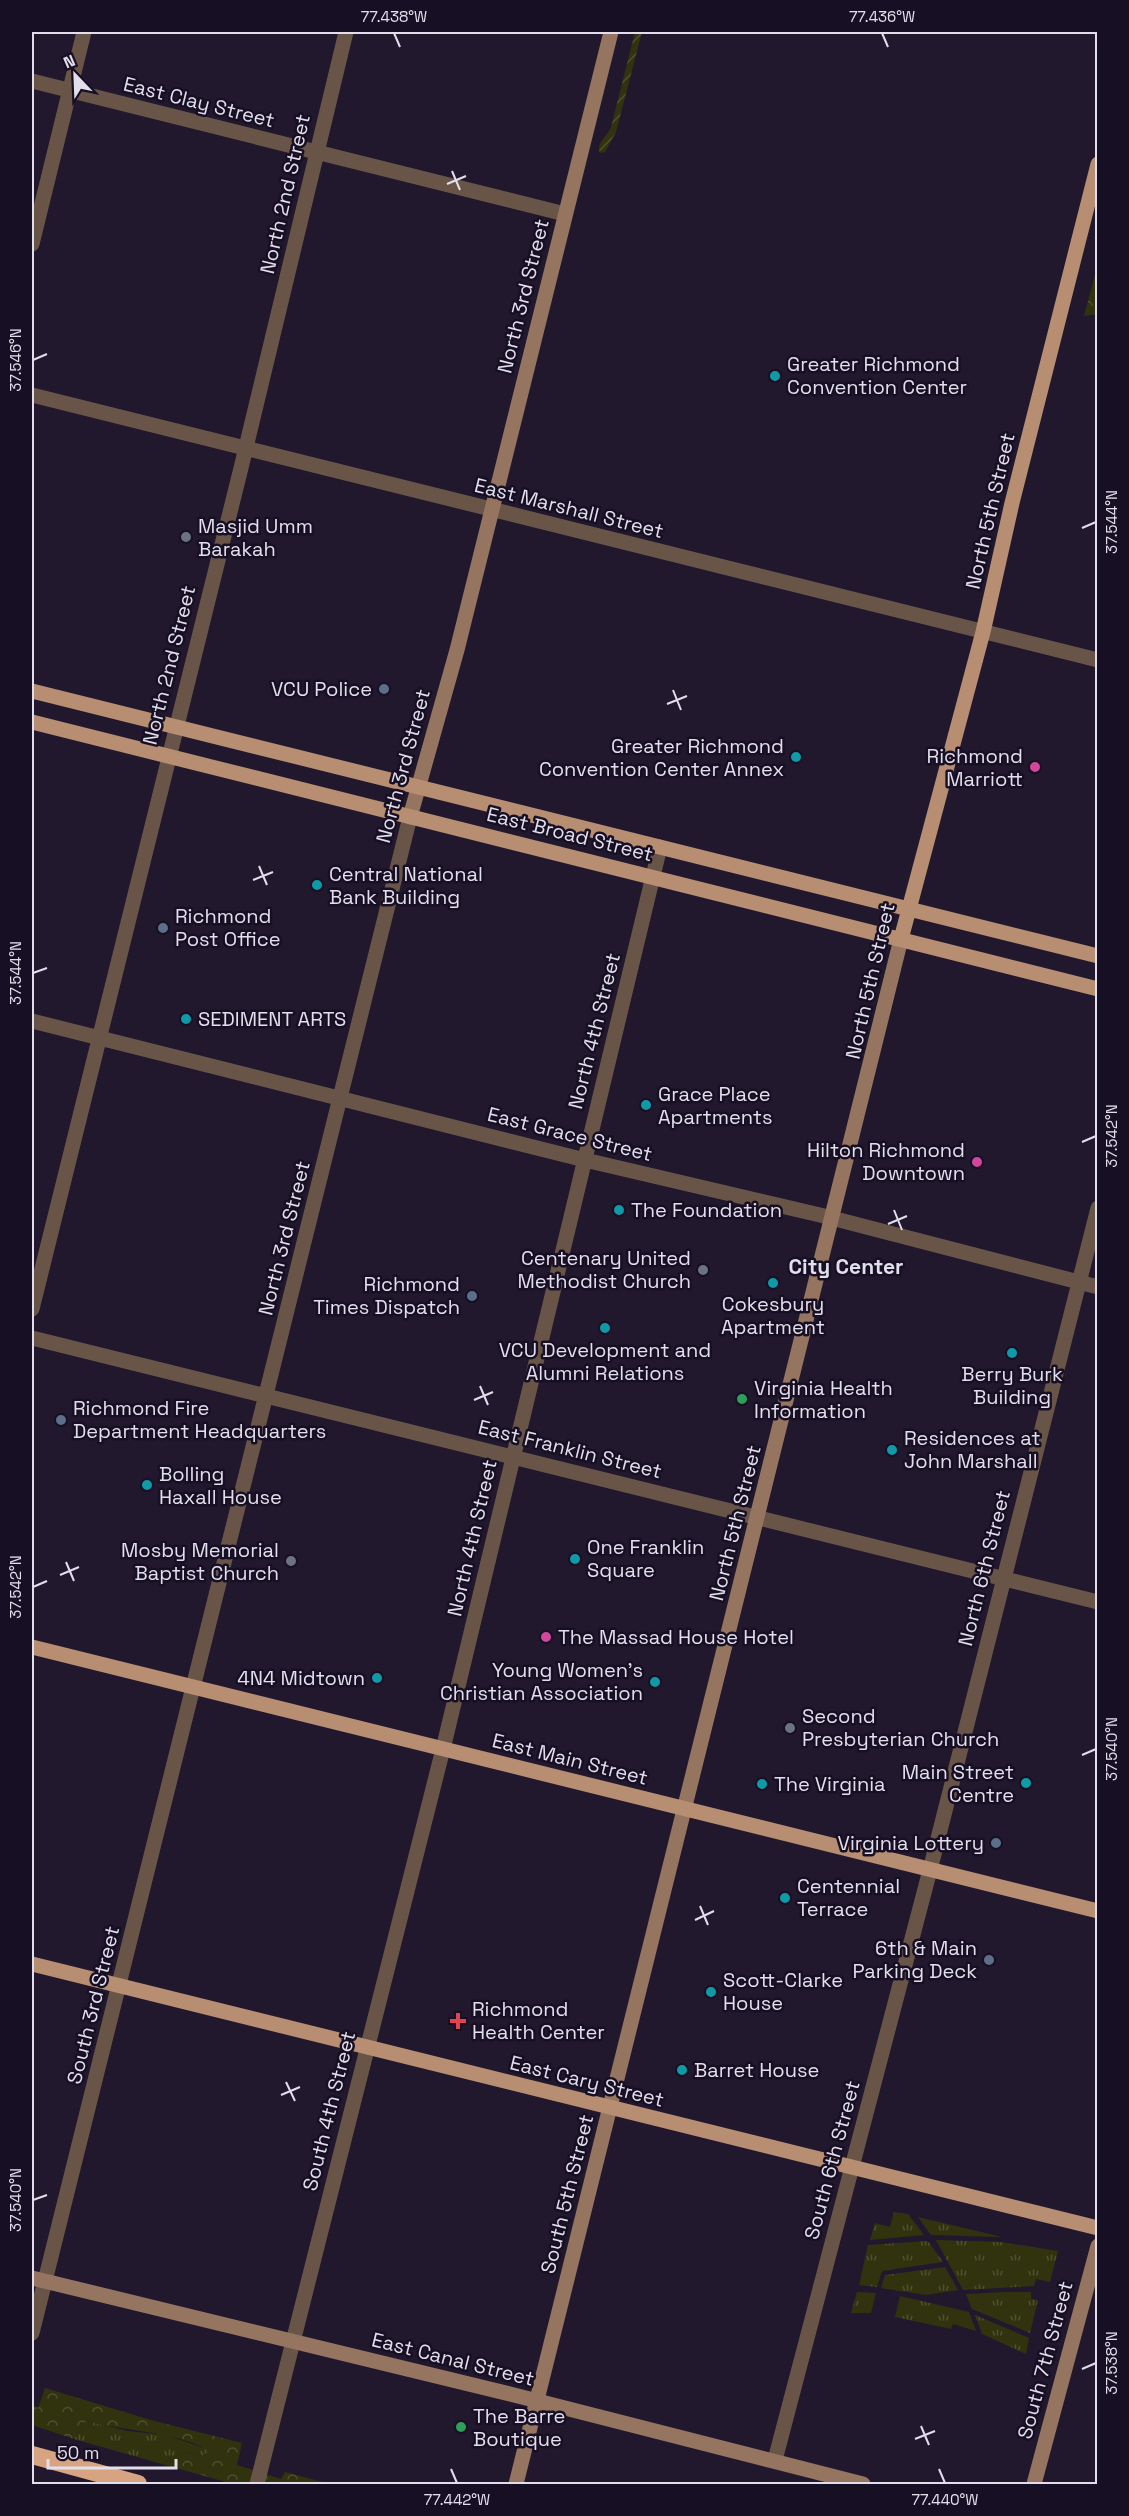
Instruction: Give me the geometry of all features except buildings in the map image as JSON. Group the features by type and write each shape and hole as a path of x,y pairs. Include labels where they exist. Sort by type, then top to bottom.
{"highway":[{"path":"36,2456 138,2484"}],"main road":[{"name":"North 3rd Street","path":"410,817 457,650 611,32"},
{"name":"North 5th Street","path":"686,1809 908,909 983,632 1012,503 1098,164"},
{"name":"East Broad Street","path":"32,691 1098,957"},
{"name":"East Broad Street","path":"32,722 167,758 653,876 1098,988"},
{"name":"East Main Street","path":"32,1647 1098,1911"},
{"name":"South 5th Street","path":"516,2484 686,1809"},
{"name":"East Cary Street","path":"32,1964 1098,2228"},
{"name":"South 7th Street","path":"1034,2484 1098,2246"},
{"name":"East Canal Street","path":"38,2279 775,2460 863,2484"}],"street":[{"path":"32,244 84,32"},
{"name":"North 2nd Street","path":"32,1309 346,32"},
{"name":"East Clay Street","path":"32,81 566,214"},
{"name":"East Marshall Street","path":"32,395 1098,660"},
{"name":"North 3rd Street","path":"194,1688 410,817"},
{"name":"North 4th Street","path":"443,1749 660,847"},
{"name":"East Grace Street","path":"32,1021 585,1160 833,1219 1098,1287"},
{"name":"North 6th Street","path":"930,1870 1098,1208"},
{"name":"East Franklin Street","path":"32,1338 1098,1602"},
{"name":"South 3rd Street","path":"32,2333 38,2279 119,1986 194,1688"},
{"name":"South 4th Street","path":"256,2484 443,1749"},
{"name":"South 6th Street","path":"775,2460 930,1870"}],"green space":[{"path":"635,32 642,32 616,132 605,152 600,153 599,146 611,127"},
{"path":"1097,267 1097,314 1084,316"},
{"path":"894,2212 908,2214 924,2235 870,2240 875,2223 890,2227"},
{"path":"918,2217 1002,2237 931,2235"},
{"path":"936,2240 1001,2242 1058,2251 1050,2282 1036,2279 1034,2286 963,2290"},
{"path":"928,2241 943,2262 882,2271 877,2287 859,2285 868,2245"},
{"path":"945,2267 958,2290 926,2295 881,2288 885,2275"},
{"path":"857,2292 876,2293 871,2313 851,2313"},
{"path":"1031,2292 1031,2299 1038,2300 1030,2333 972,2309 966,2294"},
{"path":"900,2296 969,2312 976,2331 953,2324 951,2329 895,2317"},
{"path":"975,2315 1029,2338 1026,2354 982,2334"},
{"path":"45,2388 151,2420 242,2443 237,2465 281,2479 285,2472 330,2484 233,2484 162,2464 185,2452 203,2456 209,2450 180,2439 87,2421 81,2426 74,2439 32,2425 32,2405 38,2408"},
{"path":"87,2421 128,2431 166,2435 210,2450 203,2456 185,2452 162,2464 74,2439 81,2426"}],"place":[{"name":"Greater Richmond Convention Center","path":"775,376"},
{"name":"Masjid Umm Barakah","path":"186,537"},
{"name":"VCU Police","path":"384,689"},
{"name":"Greater Richmond Convention Center Annex","path":"796,757"},
{"name":"Richmond Marriott","path":"1035,767"},
{"name":"Central National Bank Building","path":"317,885"},
{"name":"Richmond Post Office","path":"163,928"},
{"name":"SEDIMENT ARTS","path":"186,1019"},
{"name":"Grace Place Apartments","path":"646,1105"},
{"name":"Hilton Richmond Downtown","path":"977,1162"},
{"name":"The Foundation","path":"619,1210"},
{"name":"Centenary United Methodist Church","path":"703,1270"},
{"name":"Cokesbury Apartment","path":"773,1283"},
{"name":"Richmond Times Dispatch","path":"472,1296"},
{"name":"VCU Development and Alumni Relations","path":"605,1328"},
{"name":"Berry Burk Building","path":"1012,1353"},
{"name":"Virginia Health Information","path":"742,1399"},
{"name":"Richmond Fire Department Headquarters","path":"61,1420"},
{"name":"Residences at John Marshall","path":"892,1450"},
{"name":"Bolling Haxall House","path":"147,1485"},
{"name":"One Franklin Square","path":"575,1559"},
{"name":"Mosby Memorial Baptist Church","path":"291,1561"},
{"name":"The Massad House Hotel","path":"546,1637"},
{"name":"4N4 Midtown","path":"377,1678"},
{"name":"Young Women's Christian Association","path":"655,1682"},
{"name":"Second Presbyterian Church","path":"790,1728"},
{"name":"Main Street Centre","path":"1026,1783"},
{"name":"The Virginia","path":"762,1784"},
{"name":"Virginia Lottery","path":"996,1843"},
{"name":"Centennial Terrace","path":"785,1898"},
{"name":"6th & Main Parking Deck","path":"989,1960"},
{"name":"Scott-Clarke House","path":"711,1992"},
{"name":"Richmond Health Center","path":"458,2021"},
{"name":"Barret House","path":"682,2070"},
{"name":"The Barre Boutique","path":"461,2427"}],"district":[{"name":"City Center","path":"846,1266"}]}
